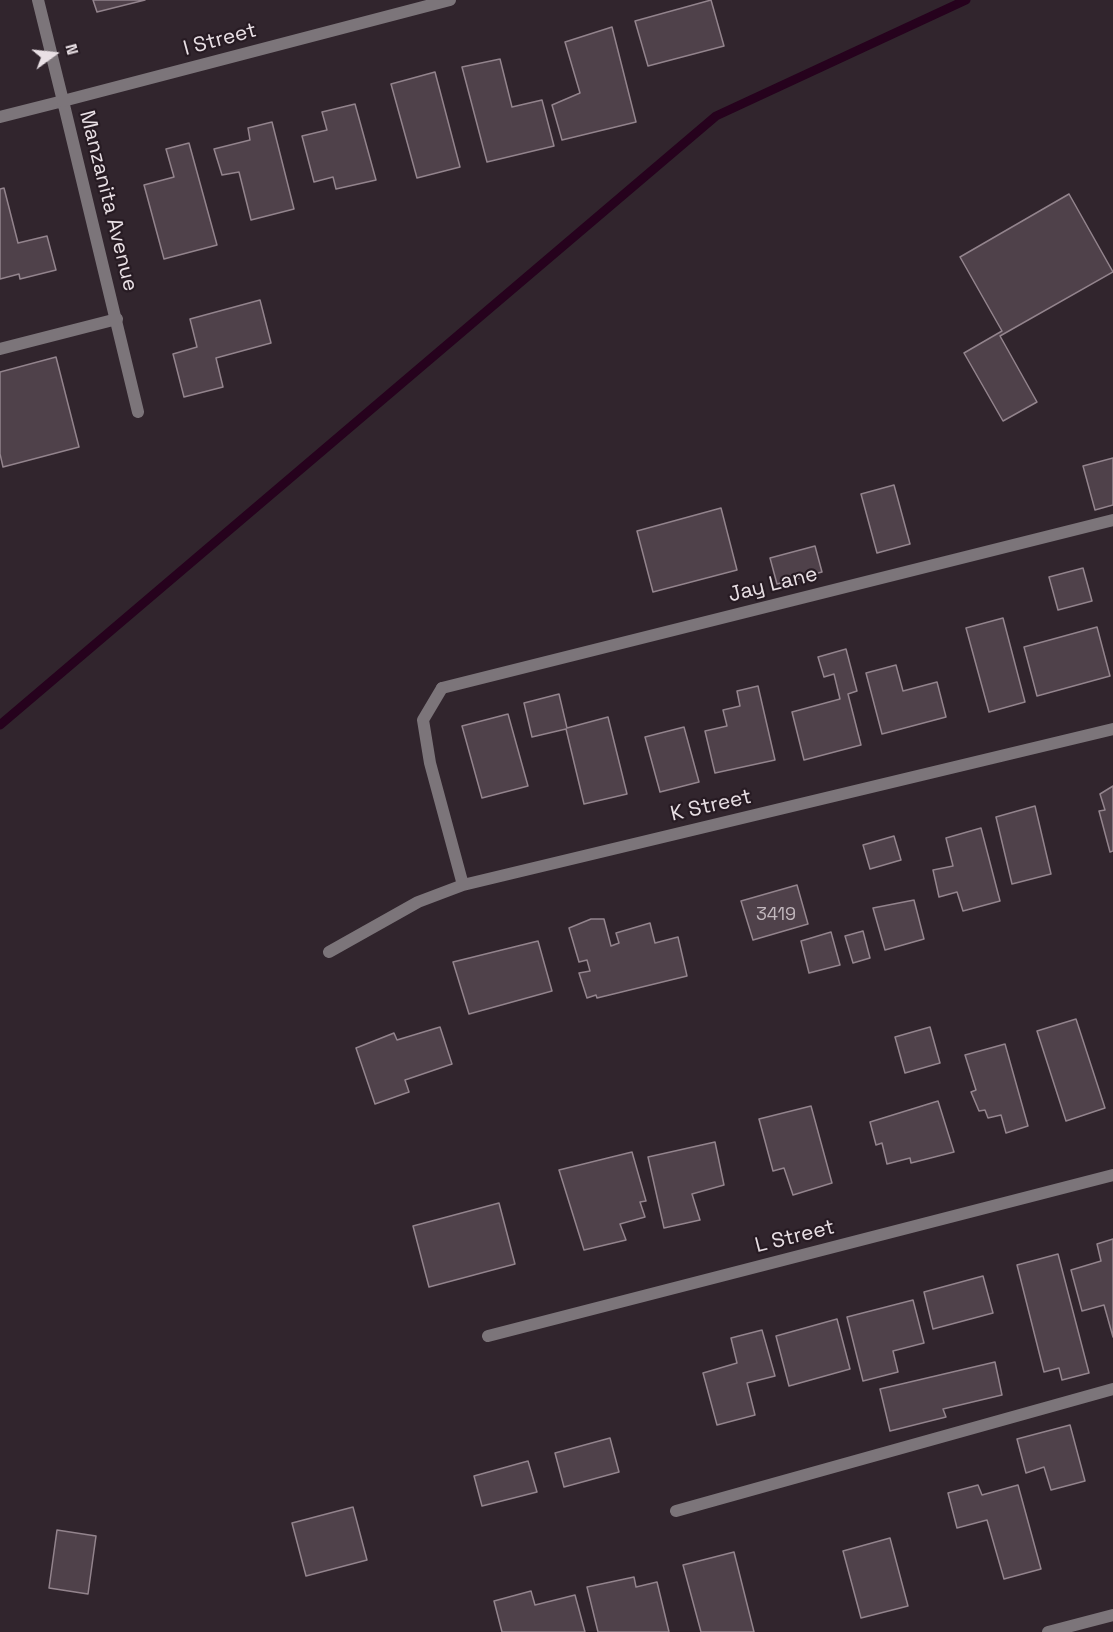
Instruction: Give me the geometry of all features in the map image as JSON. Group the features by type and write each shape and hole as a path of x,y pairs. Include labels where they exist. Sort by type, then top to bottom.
{"street":[{"name":"Manzanita Avenue","path":"38,0 138,412"},
{"name":"I Street","path":"0,117 450,0"},
{"path":"0,349 117,319"},
{"name":"Jay Lane","path":"463,885 430,763 423,720 442,688 1113,520"},
{"name":"K Street","path":"329,952 418,902 463,885 1113,729"},
{"name":"L Street","path":"488,1336 1113,1175"},
{"path":"676,1511 1113,1389"},
{"path":"1047,1632 1113,1615"}],"building":[{"path":"93,0 145,0 97,12"},
{"path":"711,0 724,46 648,66 635,21"},
{"path":"612,27 636,122 562,140 552,105 580,93 565,42"},
{"path":"500,59 512,107 542,100 554,146 487,162 462,67"},
{"path":"435,72 460,167 417,178 391,84"},
{"path":"355,104 376,180 336,189 333,177 314,182 302,136 327,130 322,112"},
{"path":"272,122 294,209 251,220 239,172 222,175 214,149 250,140 248,128"},
{"path":"189,143 217,245 164,259 144,185 174,177 166,149"},
{"path":"4,188 18,243 47,236 56,270 20,279 19,274 0,279 0,189"},
{"path":"1069,194 1113,272 1000,336 1037,402 1003,421 964,353 1002,331 960,257"},
{"path":"260,300 271,343 216,358 223,387 184,397 173,354 197,347 190,319"},
{"path":"56,357 79,447 3,467 0,454 0,372"},
{"path":"1113,458 1113,505 1095,510 1083,466"},
{"path":"894,485 910,544 877,553 861,494"},
{"path":"721,508 737,570 653,592 637,531"},
{"path":"815,546 822,572 777,584 770,558"},
{"path":"1083,568 1092,601 1058,610 1049,577"},
{"path":"1003,618 1025,702 989,712 966,628"},
{"path":"1097,627 1110,676 1037,696 1024,647"},
{"path":"846,649 857,691 848,694 861,745 804,760 792,712 840,699 834,674 824,677 818,657"},
{"path":"896,665 903,691 937,682 946,717 882,734 866,673"},
{"path":"758,686 775,760 715,773 705,731 727,726 723,710 740,706 737,691"},
{"path":"559,694 567,728 608,717 627,794 584,804 566,729 532,737 524,703"},
{"path":"508,714 528,786 482,798 462,726"},
{"path":"684,727 699,782 660,792 645,737"},
{"path":"1113,786 1113,851 1110,852 1099,811 1105,810 1100,794"},
{"path":"1035,806 1051,874 1012,884 996,817"},
{"path":"981,828 1000,901 963,911 957,892 939,897 933,870 953,866 946,838"},
{"path":"894,836 901,860 870,869 863,845"},
{"path":"797,885 808,924 753,940 741,901"},
{"path":"914,900 924,939 885,950 873,908"},
{"path":"591,919 604,919 611,946 619,943 616,933 650,923 655,943 678,937 687,976 597,998 596,995 587,998 579,973 590,971 587,960 579,962 569,928"},
{"path":"863,931 870,958 853,963 845,936"},
{"path":"831,932 840,965 809,973 801,941"},
{"path":"538,941 552,991 469,1014 453,962"},
{"path":"1076,1019 1105,1108 1066,1121 1037,1031"},
{"path":"440,1027 452,1064 405,1080 409,1092 375,1104 356,1048 394,1033 397,1040"},
{"path":"930,1027 940,1063 905,1073 895,1037"},
{"path":"1005,1044 1028,1126 1006,1133 1001,1115 988,1118 985,1110 979,1111 971,1092 976,1090 965,1055"},
{"path":"938,1101 954,1152 911,1163 910,1158 887,1164 882,1143 876,1145 870,1122"},
{"path":"811,1106 832,1183 793,1195 784,1168 773,1171 759,1119"},
{"path":"715,1142 724,1185 692,1194 700,1220 664,1228 648,1157"},
{"path":"632,1152 646,1201 640,1202 645,1217 620,1224 626,1240 584,1250 559,1170"},
{"path":"499,1203 515,1264 429,1287 413,1226"},
{"path":"1113,1239 1113,1337 1104,1305 1082,1311 1071,1270 1101,1261 1097,1244"},
{"path":"1058,1254 1089,1373 1062,1380 1059,1368 1044,1372 1017,1265"},
{"path":"983,1276 993,1313 933,1329 924,1292"},
{"path":"913,1300 924,1343 893,1351 898,1372 863,1381 847,1317"},
{"path":"837,1319 850,1369 789,1386 776,1336"},
{"path":"762,1330 775,1376 747,1383 755,1415 717,1425 703,1373 737,1363 731,1338"},
{"path":"995,1362 1002,1395 943,1409 946,1417 890,1431 880,1389"},
{"path":"1070,1425 1085,1481 1051,1490 1044,1467 1026,1473 1017,1439"},
{"path":"610,1438 619,1472 564,1487 555,1453"},
{"path":"528,1461 537,1492 482,1506 474,1476"},
{"path":"978,1485 982,1495 1018,1485 1041,1569 1004,1579 987,1520 957,1528 948,1493"},
{"path":"353,1507 367,1560 306,1576 292,1523"},
{"path":"57,1530 96,1536 88,1594 49,1588"},
{"path":"890,1538 908,1606 861,1618 843,1551"},
{"path":"734,1552 754,1632 701,1632 683,1565"},
{"path":"634,1577 636,1587 657,1582 669,1632 598,1632 587,1587"},
{"path":"531,1591 535,1605 575,1595 585,1632 502,1632 494,1601"}],"waterway":[{"path":"0,725 716,116 966,0"}]}
